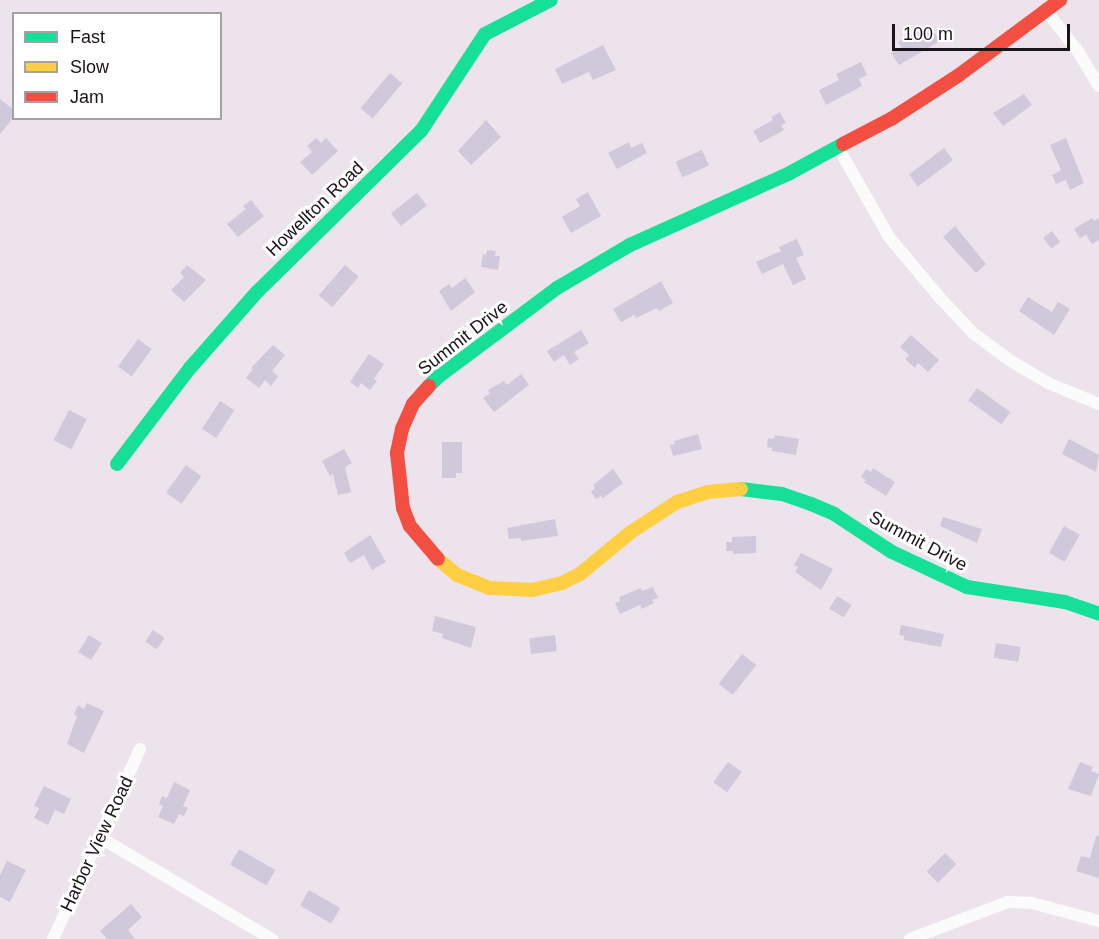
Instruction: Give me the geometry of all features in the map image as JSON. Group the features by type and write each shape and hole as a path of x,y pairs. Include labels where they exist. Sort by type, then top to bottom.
{"street":[{"name":"Howellton Road","path":"117,464 190,368 257,292 334,213 421,131 485,34 551,0"},
{"name":"Summit Drive","path":"1060,0 1047,12 949,81 839,149 630,246 557,288 438,376 413,404 402,429 397,453 400,491 410,526 425,546 457,575 490,588 532,590 562,583 579,574 631,532 677,502 707,492 737,489 782,494 834,514 892,552 938,576 967,587 1065,602 1099,614"},
{"path":"1047,12 1077,50 1099,86"},
{"path":"839,149 889,237 941,299 974,333 1011,361 1048,383 1099,404"},
{"name":"Harbor View Road","path":"53,939 140,749"},
{"path":"101,838 272,939"},
{"path":"910,939 995,906 1014,901 1032,903 1099,921"}],"building":[{"path":"930,25 940,41 899,65 891,53 901,47 898,42"},
{"path":"603,45 616,70 593,80 589,72 562,84 555,69"},
{"path":"861,62 867,75 859,79 862,86 826,105 819,90 839,80 836,74"},
{"path":"390,73 402,83 373,119 360,108"},
{"path":"1024,94 1032,105 1003,126 993,113"},
{"path":"0,99 12,108 12,119 0,134"},
{"path":"780,112 786,123 781,125 784,130 760,143 753,131 773,120 771,117"},
{"path":"486,120 501,137 471,165 458,151"},
{"path":"316,138 321,143 326,138 338,151 312,175 300,162 312,152 307,146"},
{"path":"1066,138 1084,183 1070,190 1066,180 1056,184 1052,175 1061,170 1050,145"},
{"path":"629,142 631,148 642,143 647,153 617,169 608,153"},
{"path":"944,148 953,160 918,186 909,174"},
{"path":"702,150 709,166 682,177 676,162"},
{"path":"588,192 601,216 571,233 562,217 580,206 576,199"},
{"path":"417,193 427,206 401,226 391,213"},
{"path":"251,200 264,216 238,237 227,224 246,209 243,206"},
{"path":"1092,218 1094,221 1099,218 1099,240 1092,244 1086,235 1080,238 1074,229"},
{"path":"955,226 986,264 976,273 943,237"},
{"path":"1052,231 1060,242 1051,249 1043,237"},
{"path":"797,239 804,255 796,258 806,279 793,285 783,264 762,274 756,262 781,251 779,247"},
{"path":"487,250 496,251 495,256 500,256 498,270 481,267 483,254 486,255"},
{"path":"187,265 206,280 184,302 171,290 184,277 180,273"},
{"path":"345,265 359,277 332,307 319,295"},
{"path":"465,278 475,292 451,311 439,291 449,284 452,288"},
{"path":"661,281 673,303 659,311 657,308 636,318 634,315 621,322 613,309"},
{"path":"1028,297 1052,312 1058,302 1070,309 1054,335 1019,311"},
{"path":"581,330 589,343 574,352 579,359 570,365 564,355 554,362 547,351"},
{"path":"911,335 939,360 928,372 918,363 915,368 905,359 909,355 900,347"},
{"path":"138,339 152,349 132,376 118,367"},
{"path":"273,345 285,355 272,371 278,376 271,386 265,380 259,388 246,378 253,369 251,368"},
{"path":"369,354 384,364 374,379 377,381 370,390 361,383 358,388 350,382"},
{"path":"521,374 529,385 494,412 483,398 490,393 488,390 504,381 507,385"},
{"path":"977,388 1010,412 1001,424 968,400"},
{"path":"220,401 234,410 216,438 202,429"},
{"path":"69,410 87,419 71,449 54,440"},
{"path":"698,434 702,449 673,456 670,445 675,444 674,441"},
{"path":"775,435 799,439 796,455 772,451 772,448 767,447 768,438 774,439"},
{"path":"1069,439 1099,455 1096,472 1062,454"},
{"path":"442,442 462,442 462,473 456,473 456,478 442,478"},
{"path":"344,449 352,463 345,467 351,492 338,495 333,474 330,476 322,461"},
{"path":"186,465 201,476 181,504 166,493"},
{"path":"873,468 895,482 886,496 864,482 866,480 861,477 866,469 871,472"},
{"path":"613,469 623,483 603,498 601,496 596,499 591,492 595,488 593,485"},
{"path":"943,517 982,529 977,543 940,526"},
{"path":"555,519 558,536 521,541 521,538 509,539 507,528"},
{"path":"1064,526 1080,535 1065,562 1049,553"},
{"path":"370,535 386,562 372,570 364,555 350,563 344,553"},
{"path":"756,536 756,553 733,554 733,551 726,551 726,542 732,542 732,537"},
{"path":"801,553 833,569 821,590 795,572 798,567 794,565"},
{"path":"653,587 658,598 652,600 654,603 642,609 640,605 620,614 615,603 620,601 619,597 641,588 642,591"},
{"path":"837,596 852,605 844,618 829,609"},
{"path":"435,616 476,627 471,648 442,638 443,634 432,631"},
{"path":"901,625 944,634 941,647 904,640 904,636 899,635"},
{"path":"153,630 165,638 157,649 145,642"},
{"path":"89,635 102,643 91,660 78,652"},
{"path":"555,635 557,651 531,654 529,638"},
{"path":"996,643 1021,647 1018,662 994,658"},
{"path":"742,654 756,665 733,695 719,684"},
{"path":"87,703 104,711 84,753 67,744 77,716 74,714 78,705 84,709"},
{"path":"728,762 742,772 727,792 713,782"},
{"path":"1080,762 1093,767 1091,771 1099,774 1091,796 1068,789"},
{"path":"174,782 190,790 183,806 188,808 184,816 179,814 174,824 158,817 163,806 159,804 162,796 167,798"},
{"path":"44,786 71,799 64,814 55,810 48,825 34,818 39,808 34,806"},
{"path":"1096,836 1099,836 1099,878 1076,871 1081,856 1090,858"},
{"path":"239,849 275,870 266,886 230,865"},
{"path":"945,853 956,864 938,883 927,871"},
{"path":"7,861 26,870 10,902 0,897 0,875"},
{"path":"309,890 340,908 331,924 300,906"},
{"path":"131,904 142,917 128,930 135,939 107,939 100,931"}],"traffic: fast":[{"path":"117,464 190,368 257,292 421,131 485,34 551,0"},
{"path":"429,386 557,288 630,245 788,174 843,144"},
{"path":"741,489 782,494 811,504 834,514 892,552 967,587 1065,602 1099,614"}],"traffic: slow":[{"path":"438,559 457,575 490,588 532,590 562,583 580,574 631,532 677,502 707,492 741,489"}],"traffic: jam":[{"path":"843,144 891,119 959,75 1060,0"},
{"path":"429,386 413,404 402,429 397,453 403,508 410,526 438,559"}]}
